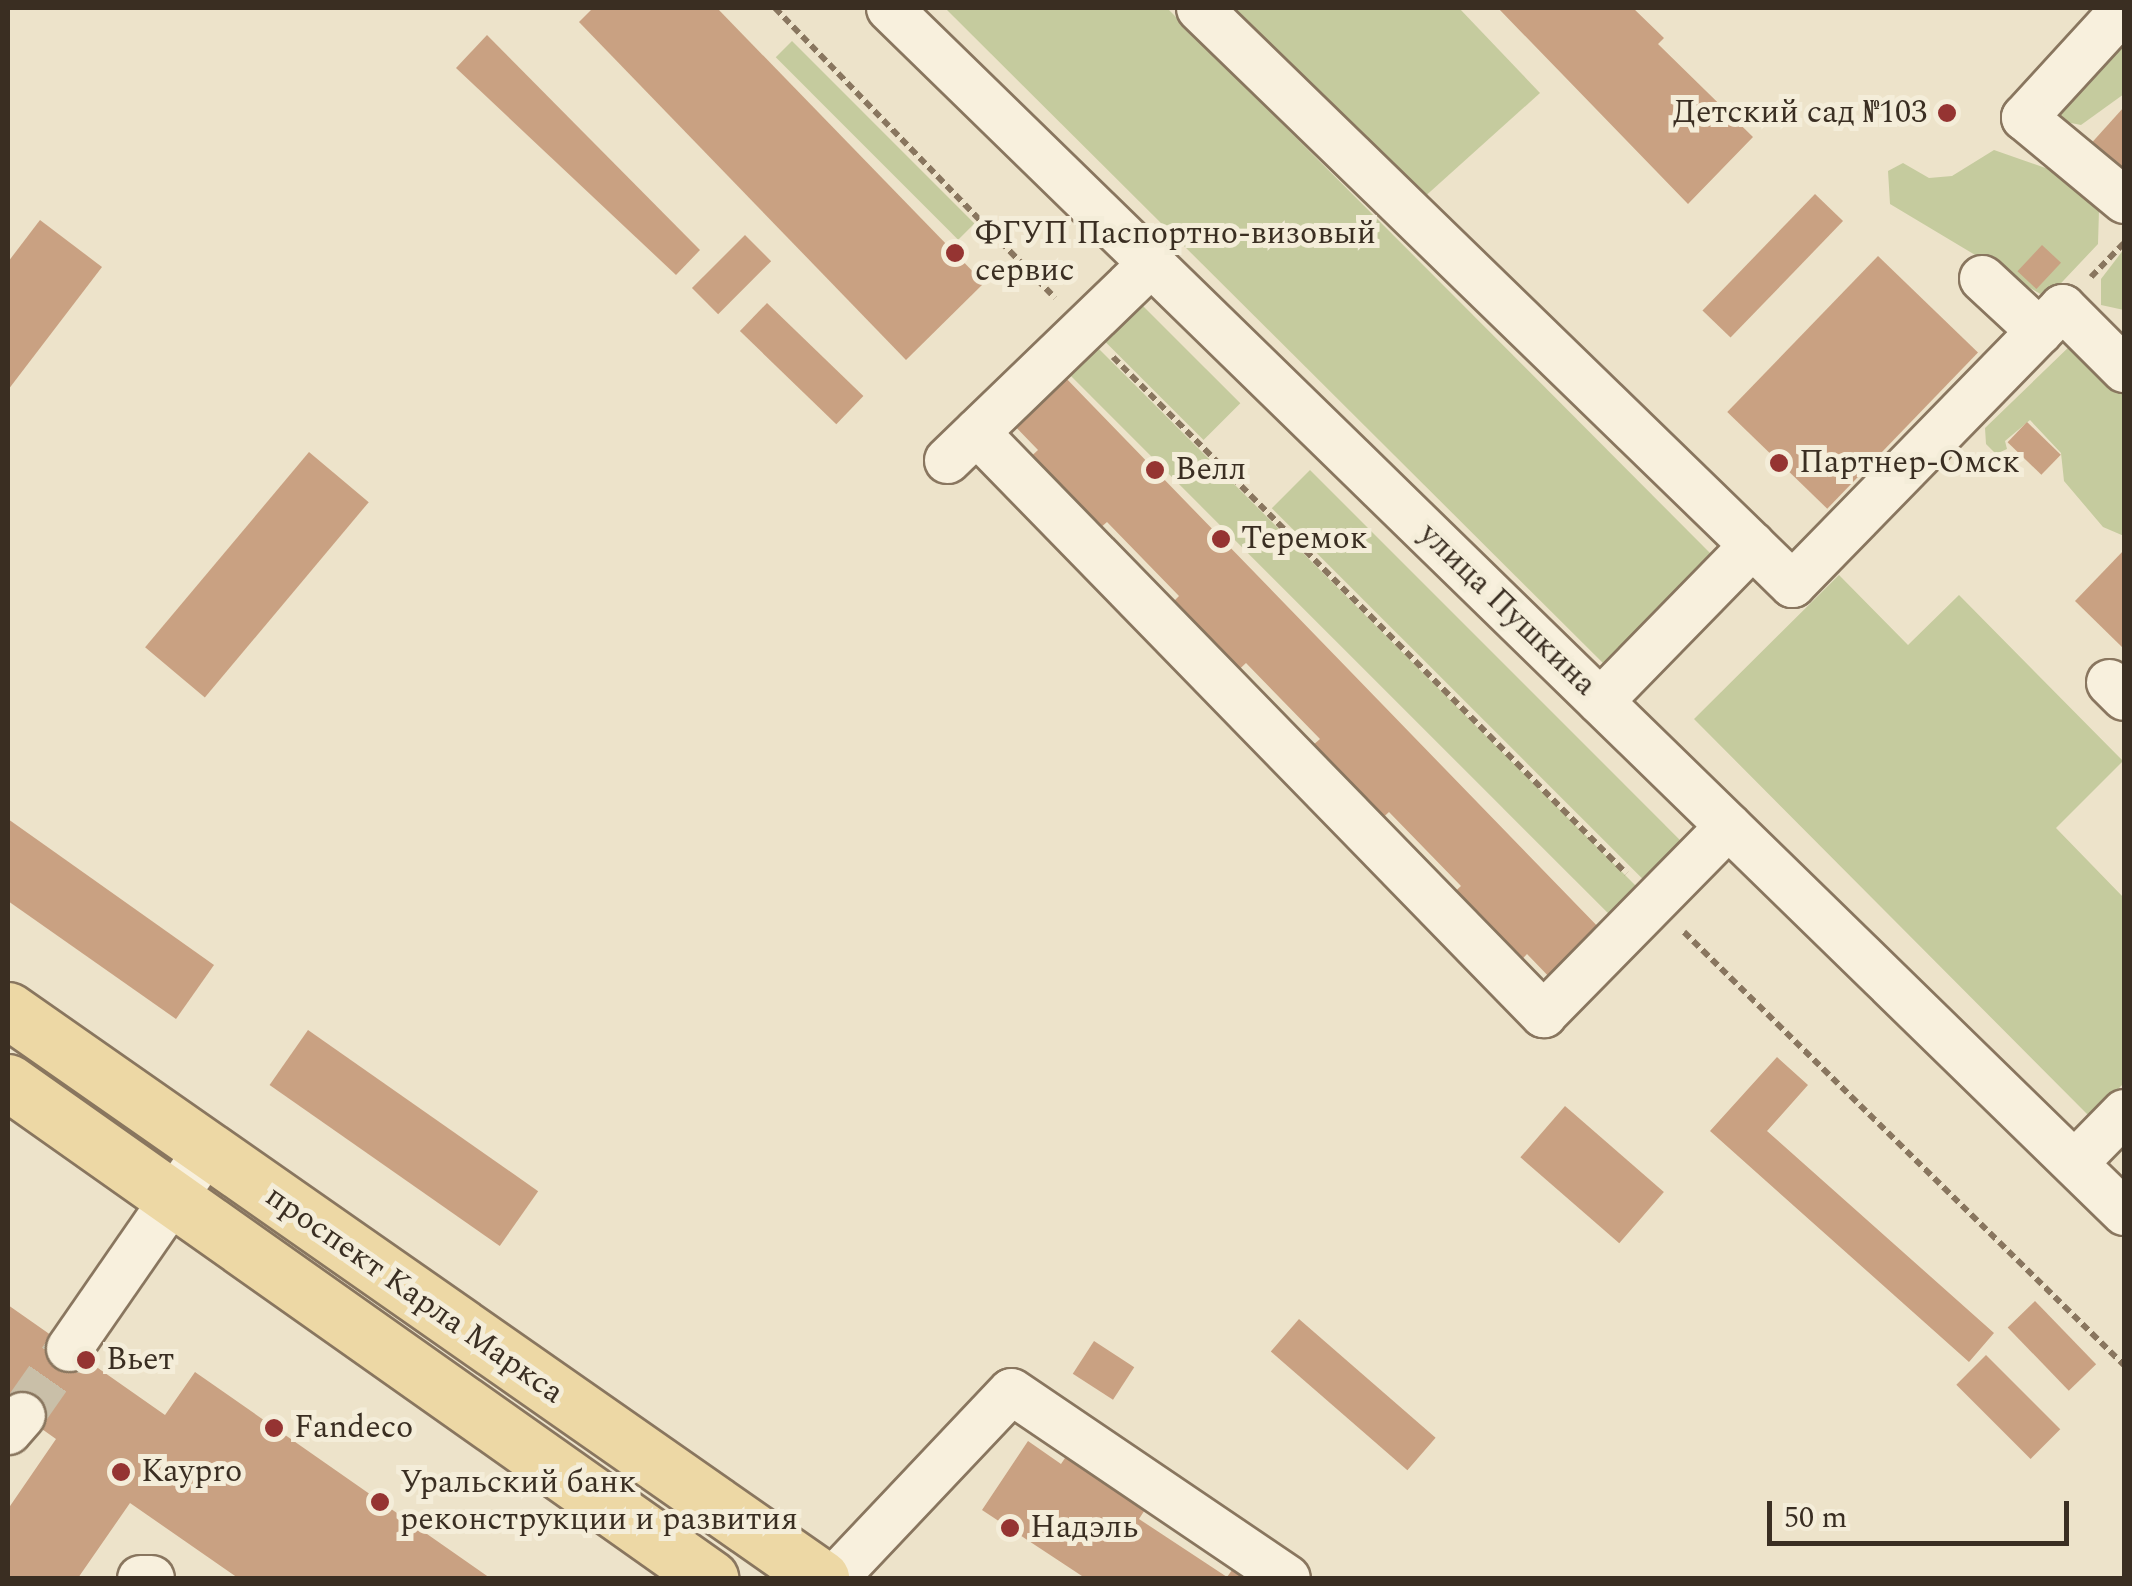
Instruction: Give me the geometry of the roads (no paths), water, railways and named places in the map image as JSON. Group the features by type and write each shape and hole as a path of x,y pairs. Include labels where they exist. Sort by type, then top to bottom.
{"main road":[{"name":"проспект Карла Маркса","path":"8,1010 821,1578"},
{"name":"проспект Карла Маркса","path":"8,1082 710,1578"}],"street":[{"name":"улица Пушкина","path":"888,8 2124,1212"},
{"path":"1199,8 1792,584 2062,307 2124,369"},
{"path":"2124,8 2024,117 2124,200"},
{"path":"1150,264 962,446 1543,1014 1728,826"},
{"path":"1982,278 2039,331"},
{"path":"1600,700 1752,545"},
{"path":"2075,1162 2124,1112"},
{"path":"69,1348 206,1150"},
{"path":"834,1578 1011,1390 1287,1578"},
{"path":"140,1578 151,1578"}],"tunnel":[{"path":"22,1415 69,1348"}],"place":[{"name":"Детский сад №103","path":"1947,113"},
{"name":"ФГУП Паспортно-визовый сервис","path":"955,253"},
{"name":"Партнер-Омск","path":"1779,463"},
{"name":"Велл","path":"1155,470"},
{"name":"Теремок","path":"1221,539"},
{"name":"Вьет","path":"86,1360"},
{"name":"Fandeco","path":"274,1428"},
{"name":"Kaypro","path":"121,1472"},
{"name":"Уральский банк реконструкции и развития","path":"380,1502"},
{"name":"Надэль","path":"1010,1528"}]}
